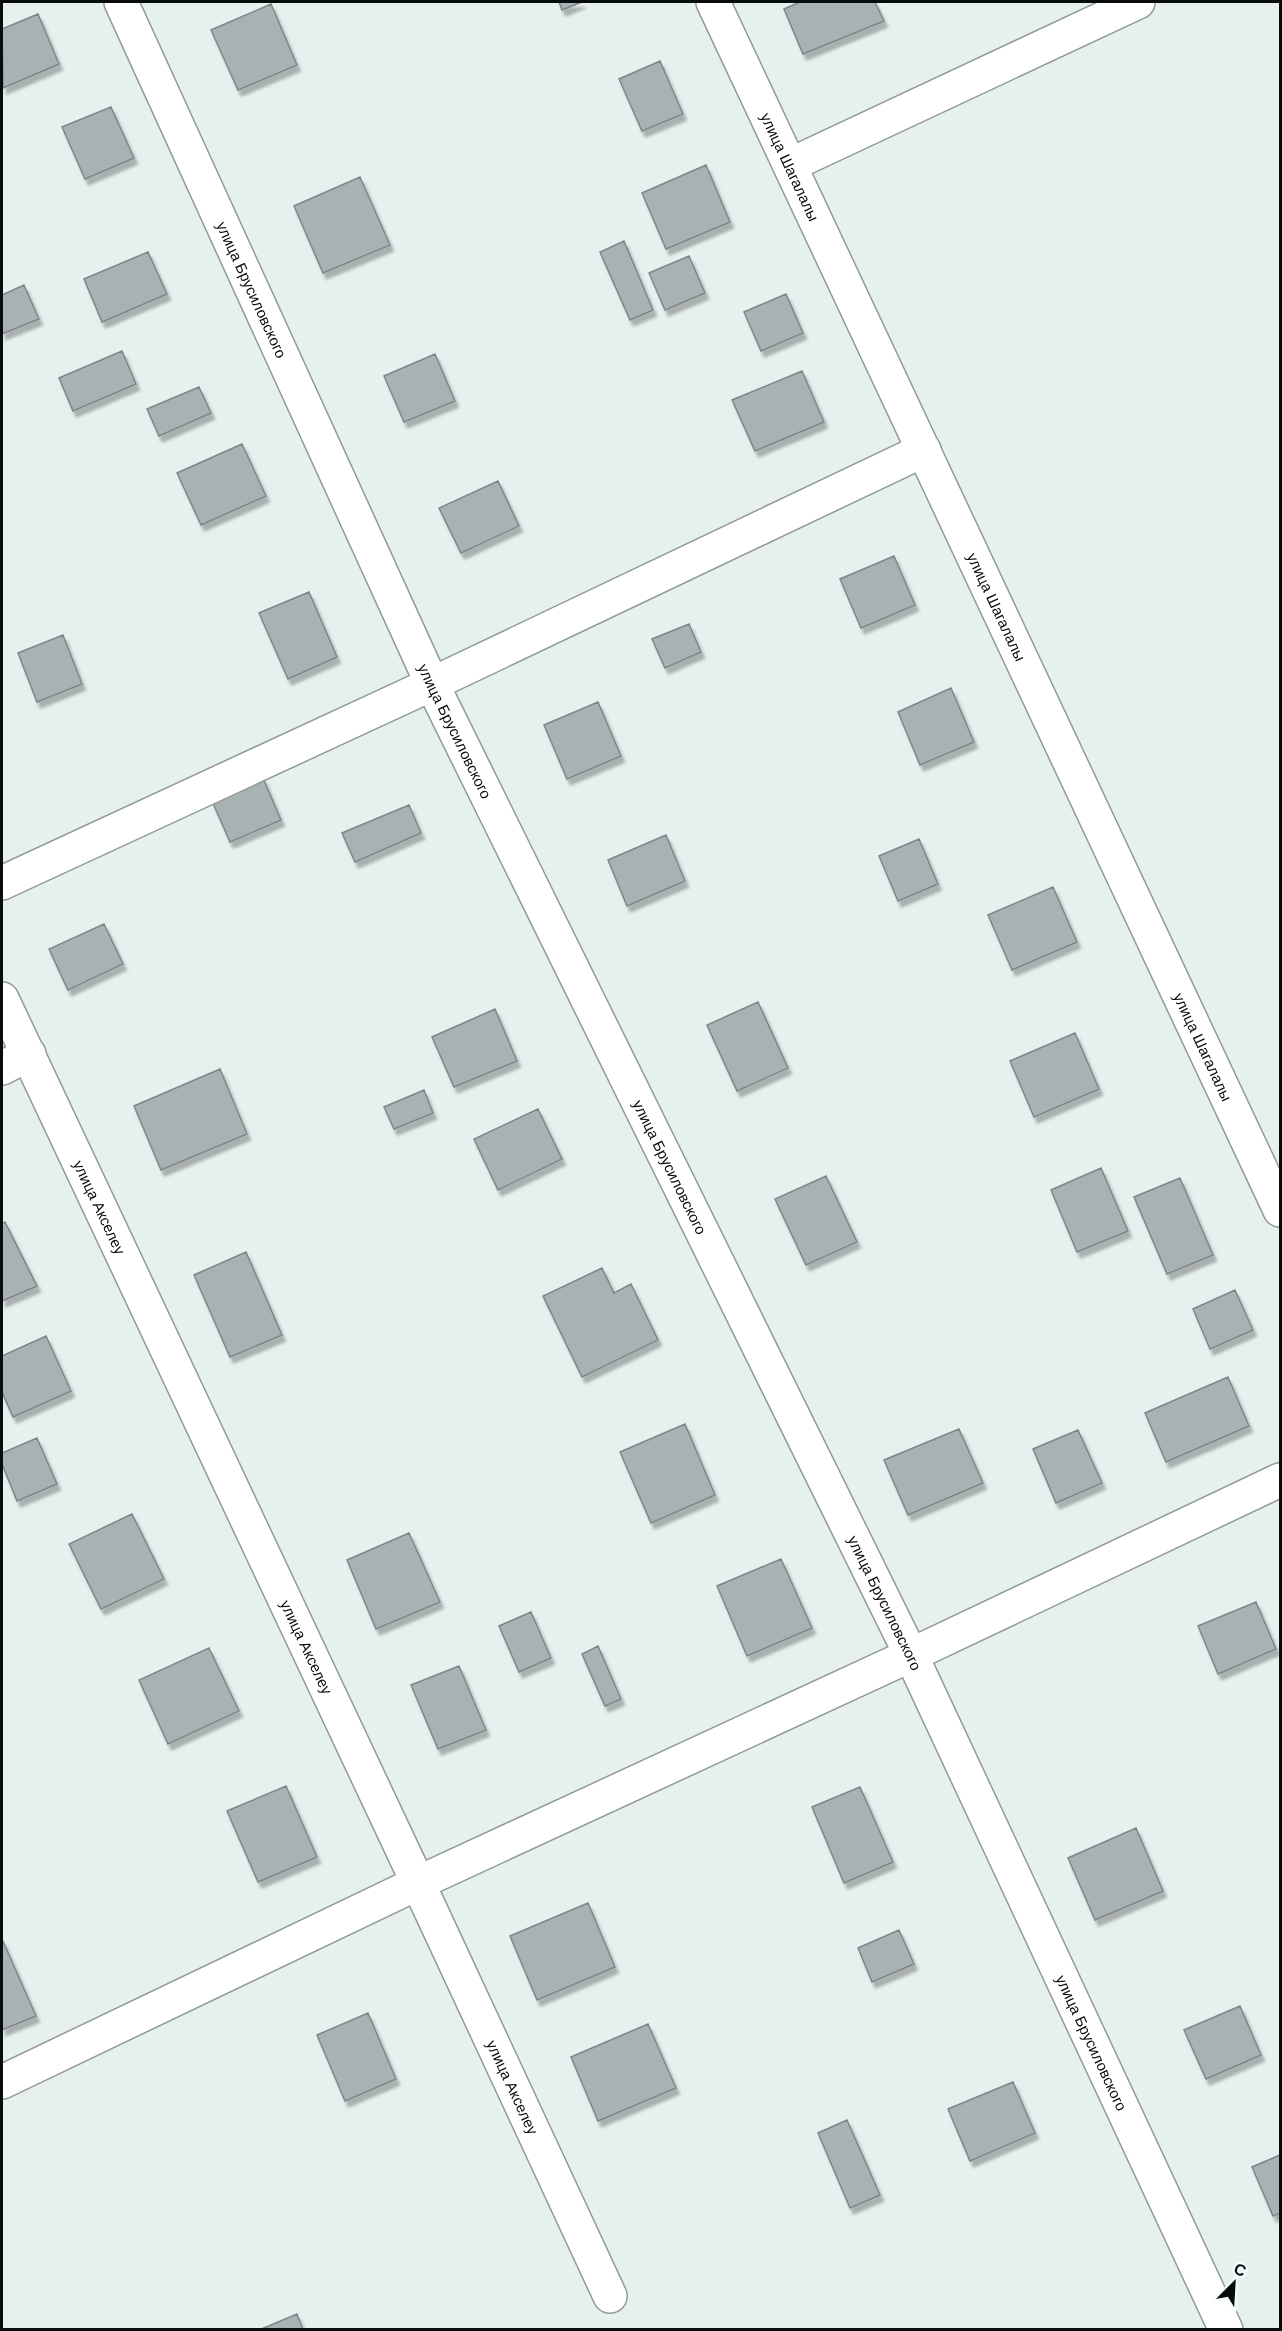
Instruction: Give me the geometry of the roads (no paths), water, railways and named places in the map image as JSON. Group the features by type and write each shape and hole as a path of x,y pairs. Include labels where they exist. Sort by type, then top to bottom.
{"street":[{"name":"улица Брусиловского","path":"121,2 432,684 911,1655 1226,2330"},
{"name":"улица Шагалалы","path":"713,2 1281,1210"},
{"path":"790,165 1138,2"},
{"path":"2,883 432,684 924,450"},
{"name":"улица Акселеу","path":"2,999 15,1061 418,1883 610,2296"},
{"path":"2,2082 418,1883 911,1655 1281,1480"}]}
